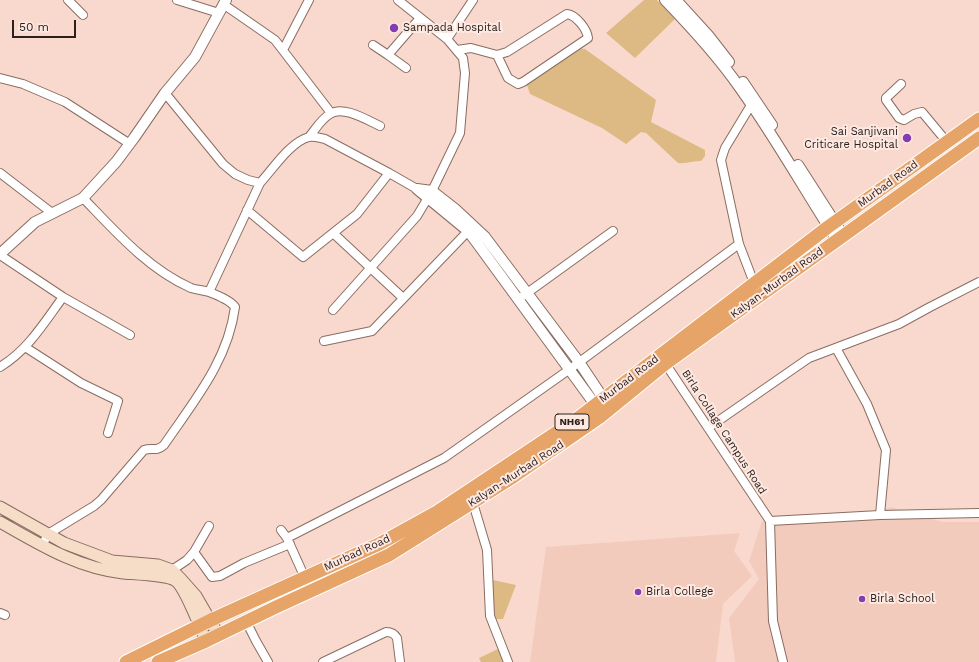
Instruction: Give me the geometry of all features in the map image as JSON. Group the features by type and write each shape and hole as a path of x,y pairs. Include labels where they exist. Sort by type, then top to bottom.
{"highway":[{"name":"Murbad Road","path":"663,359 754,283 832,224 979,119"},
{"name":"Kalyan-Murbad Road","path":"158,662 389,555 470,498 513,477 663,359 840,238 979,138"},
{"name":"Murbad Road","path":"126,662 211,620 379,544 437,512 470,498"}],"main road":[{"path":"0,507 64,543 131,568 176,581 182,590 206,641"},
{"path":"0,522 53,552 92,568 131,568 158,565 172,570 196,596 218,634"}],"street":[{"path":"68,0 83,15"},
{"path":"177,0 223,6 275,40 331,113"},
{"path":"283,50 310,0"},
{"path":"333,310 417,216 430,195 460,133 465,73 463,58 447,39 398,0"},
{"path":"447,39 473,0"},
{"path":"665,0 730,74 832,224"},
{"path":"676,0 708,35 752,93 840,238"},
{"path":"130,336 63,297 0,255 35,222 83,198 116,162 165,93 195,57 223,6"},
{"path":"457,50 471,48 497,55 507,52 567,14 572,15 587,32 588,38 518,84 508,78 497,55"},
{"path":"388,55 420,18"},
{"path":"373,45 406,68"},
{"path":"0,78 23,84 65,102 130,144"},
{"path":"901,84 886,98 899,118 904,120 914,114 922,112 947,142"},
{"path":"165,93 223,164 235,174 248,180 260,183"},
{"path":"751,105 725,148 721,160 739,244 754,283"},
{"path":"309,137 331,113 338,111 348,112 380,126"},
{"path":"209,292 260,183 296,143 315,136 325,139 430,195 471,229 485,237 528,292 579,362 603,407"},
{"path":"0,173 52,213"},
{"path":"248,210 304,257 357,214 390,173"},
{"path":"42,546 48,534 94,506 101,500 144,450 156,450 164,445 213,372 226,344 235,307 232,303 209,292 193,289 153,265 124,240 83,198"},
{"path":"324,341 372,330 471,229"},
{"path":"471,229 519,299 570,369 603,407"},
{"path":"519,299 613,231"},
{"path":"333,233 403,298"},
{"path":"194,552 212,577 220,576 444,458 570,369 739,244"},
{"path":"708,428 809,358 899,324 979,282"},
{"path":"0,367 12,360 25,348 63,297"},
{"path":"25,348 81,383 118,401 108,433"},
{"path":"836,348 867,404 886,450 880,516"},
{"name":"Birla Collage Campus Road","path":"663,359 770,521"},
{"path":"470,498 487,550 490,616 508,662"},
{"path":"783,662 773,621 770,521 979,513"},
{"path":"172,570 187,560 194,552 209,526"},
{"path":"281,530 288,541 305,578"},
{"path":"246,621 268,662"},
{"path":"323,662 386,632 395,635 400,662"}],"shaded area":[{"path":"644,0 657,0 675,19 635,58 606,33"},
{"path":"576,48 585,49 656,100 651,122 705,150 705,156 701,161 678,163 646,133 641,132 626,144 602,128 530,94 526,82"},
{"name":"Birla School","path":"891,507 943,522 979,522 979,662 735,662 729,618 759,579 749,561 762,521 867,518"},
{"name":"Birla College","path":"740,533 734,551 752,576 723,604 716,662 530,662 546,547"},
{"path":"493,580 516,585 503,619 495,619 493,615"},
{"path":"498,649 503,662 481,662 479,658"}],"place":[{"name":"Sampada Hospital","path":"394,28"},
{"name":"Sai Sanjivani Criticare Hospital","path":"907,138"},
{"name":"Birla College","path":"638,592"},
{"name":"Birla School","path":"862,599"}]}
